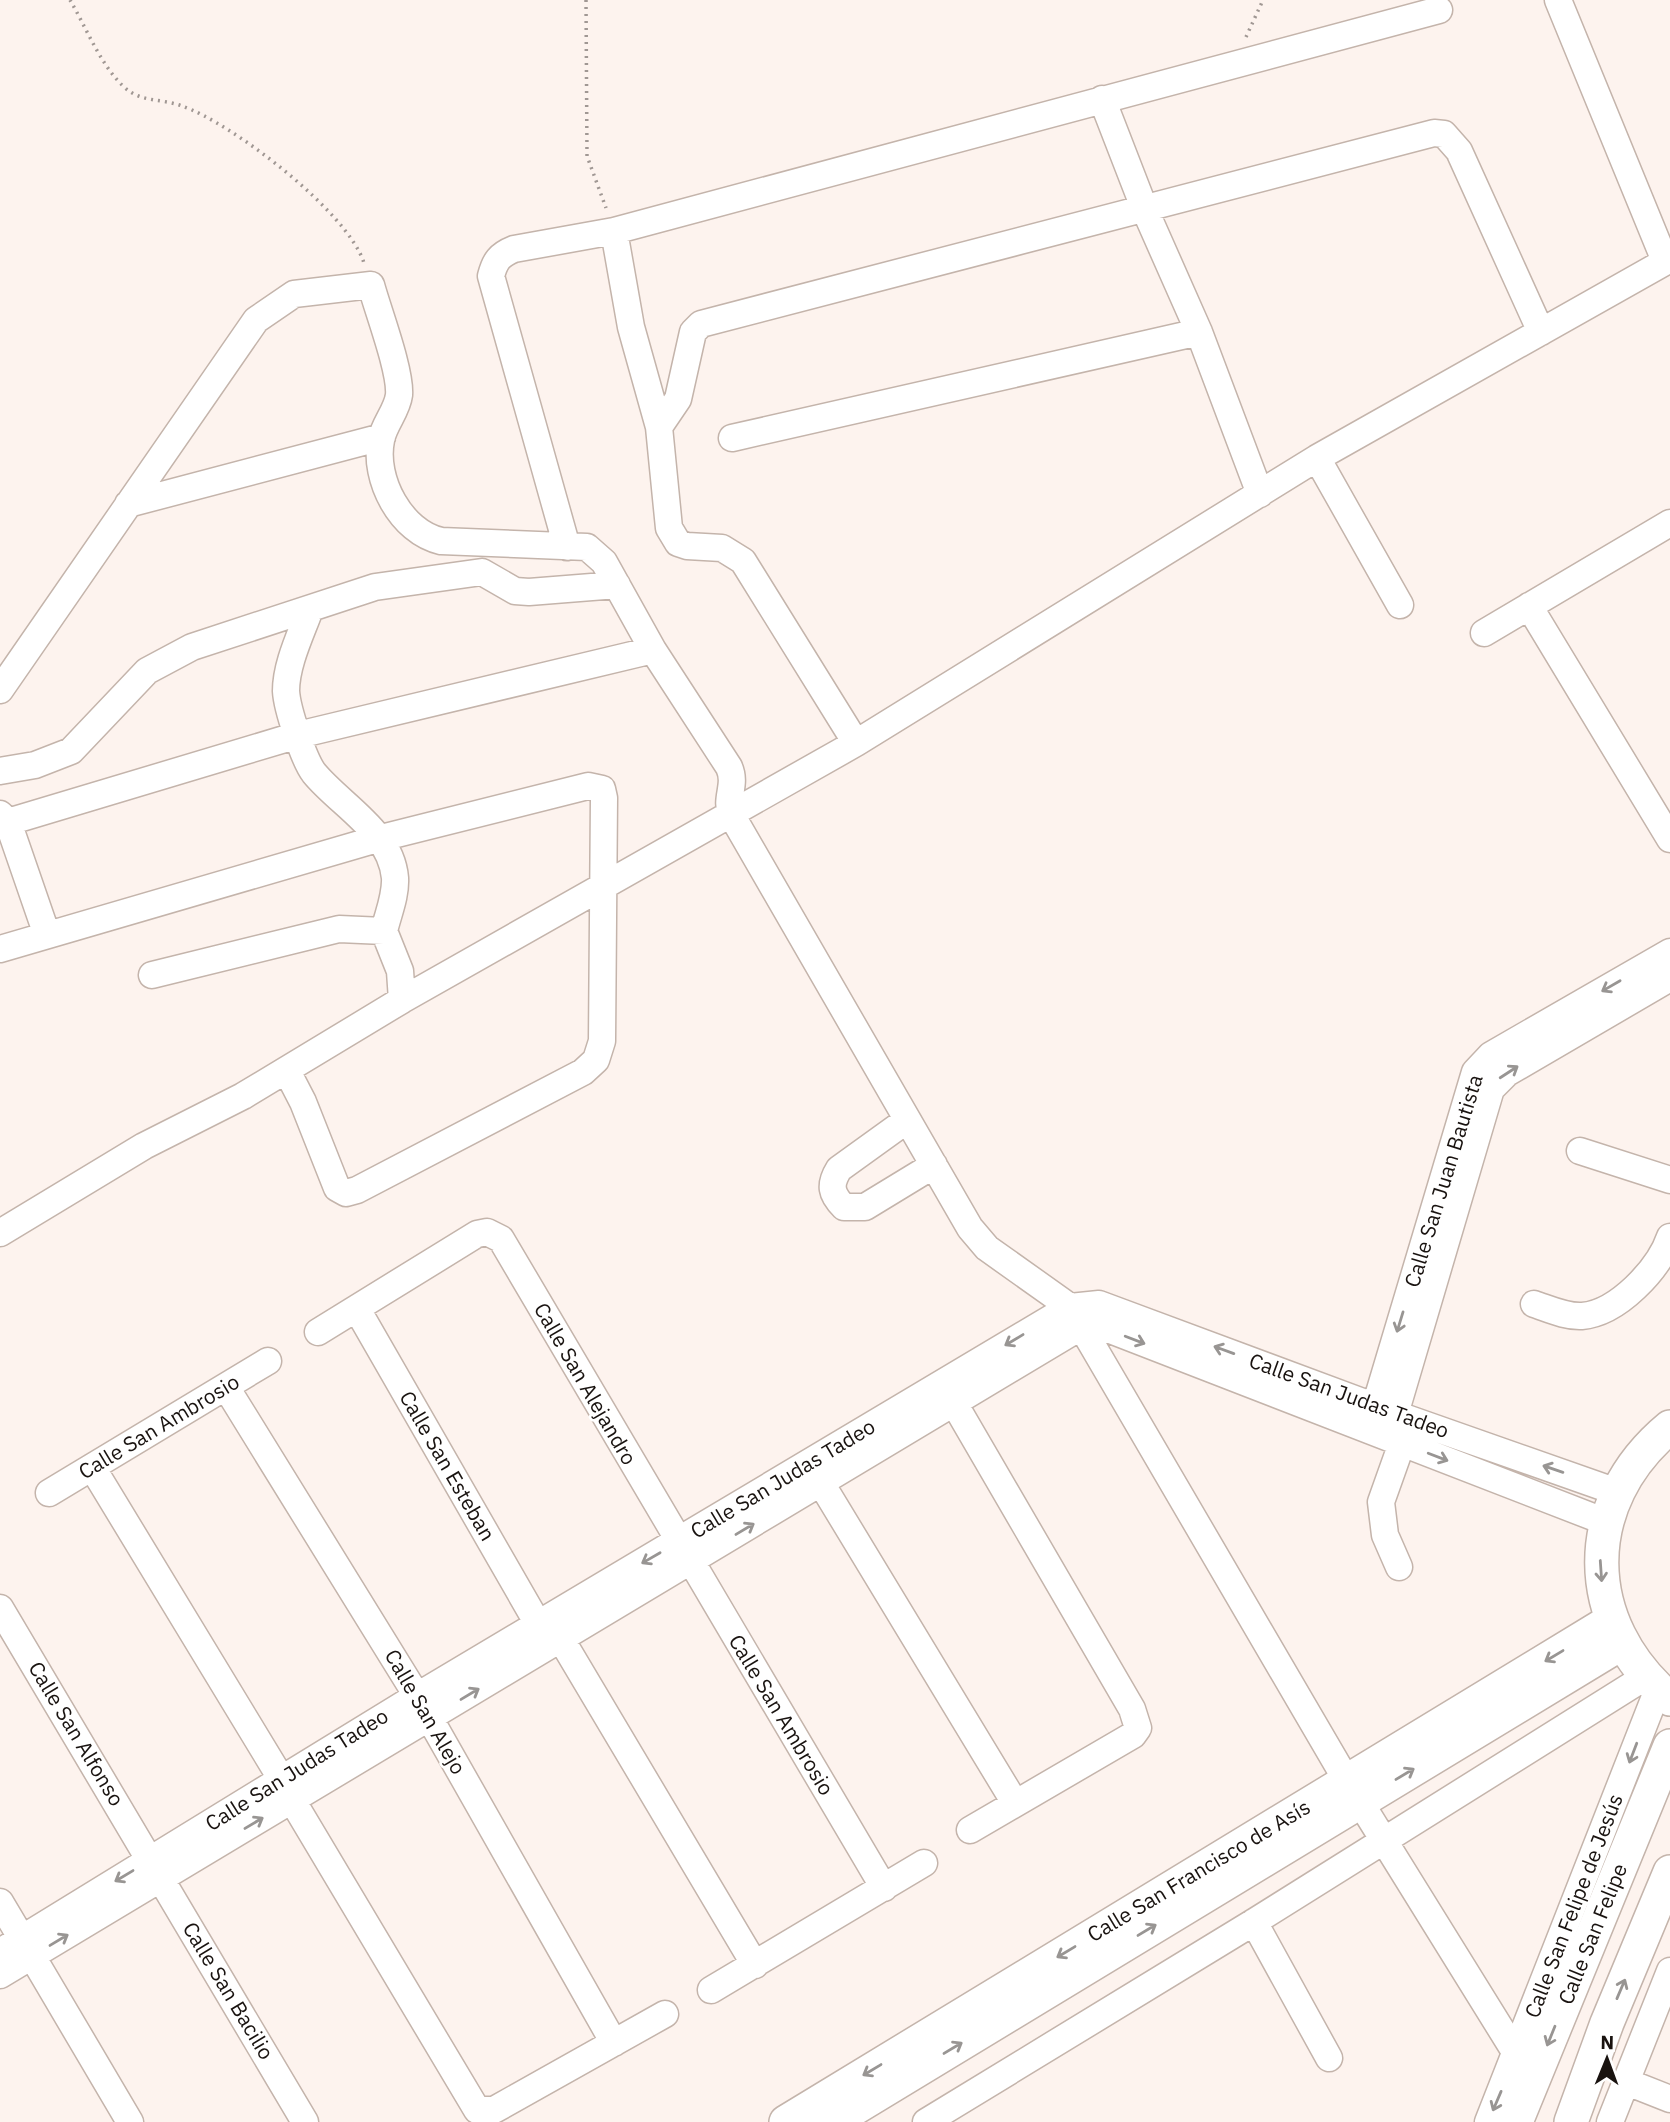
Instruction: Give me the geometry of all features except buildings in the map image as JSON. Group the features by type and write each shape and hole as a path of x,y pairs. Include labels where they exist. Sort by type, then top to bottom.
{"main road":[{"path":"1658,1688 1617,1632 1599,1567 1612,1507 1647,1446 1670,1427"},
{"name":"Calle San Francisco de Asís","path":"786,2122 1353,1791 1617,1632"},
{"name":"Calle San Felipe","path":"1516,2122 1670,1746"},
{"name":"Calle San Francisco de Asís","path":"832,2122 1353,1791"},
{"path":"1571,2122 1607,2023 1670,1872"}],"street":[{"path":"0,1233 144,1146 287,1071 402,1000 605,888 856,743 1317,458 1667,260 1558,0"},
{"path":"567,547 491,276 495,262 502,254 514,249 614,231 1439,10"},
{"path":"1102,99 1145,210 1199,331 1260,494"},
{"path":"659,427 678,399 693,332 701,324 1434,133 1444,134 1459,151 1541,332"},
{"path":"614,231 631,327 659,427 667,512 673,536 687,546 729,550 743,561 856,743"},
{"path":"0,690 256,320 294,294 371,285 399,394 382,437 380,476 410,525 423,537 441,541 587,547 598,553 653,650 729,767 734,788 728,805 731,814 970,1228 987,1248 1076,1316 1353,1791 1517,2055"},
{"path":"732,438 1199,331"},
{"path":"128,504 382,437"},
{"path":"1317,458 1400,605"},
{"path":"1484,633 1667,532"},
{"path":"0,771 35,765 71,751 147,671 169,658 375,587 468,572 482,572 515,591 617,584"},
{"path":"1529,606 1670,839"},
{"path":"310,609 291,665 286,692 312,771 353,807 390,859 395,877 393,898 384,931 400,971 402,1000"},
{"path":"47,935 4,818 298,735 653,650"},
{"path":"0,948 377,839 595,786 602,789 605,888 602,1041 596,1060 583,1072 357,1190 346,1193 337,1188 303,1102 287,1071"},
{"path":"152,975 339,929 384,931"},
{"name":"Calle San Juan Bautista","path":"1386,1425 1475,1072 1481,1062 1670,952"},
{"name":"Calle San Juan Bautista","path":"1386,1425 1491,1089 1507,1073 1670,978"},
{"path":"907,1120 839,1169 832,1181 834,1197 844,1207 865,1207 933,1165"},
{"path":"1580,1151 1670,1180"},
{"name":"Calle San Alejandro","path":"357,1309 477,1234 487,1232 503,1243 683,1552"},
{"path":"1534,1304 1563,1314 1595,1314 1651,1272 1664,1253 1670,1237"},
{"name":"Calle San Judas Tadeo","path":"423,1707 561,1639 683,1552 1098,1304 1386,1425 1612,1507"},
{"path":"318,1332 357,1309"},
{"name":"Calle San Esteban","path":"357,1309 538,1624"},
{"name":"Calle San Judas Tadeo","path":"0,1975 18,1949 156,1869 423,1707 538,1624 821,1483 954,1403 1076,1316"},
{"name":"Calle San Ambrosio","path":"50,1493 268,1361"},
{"name":"Calle San Alejo","path":"226,1387 423,1707 614,2043"},
{"path":"954,1403 1137,1719 1138,1728 1133,1735 970,1830"},
{"path":"1386,1425 1381,1502 1385,1535 1399,1567"},
{"path":"92,1467 477,2110 494,2110 666,2014"},
{"path":"821,1483 1015,1803"},
{"name":"Calle San Ambrosio","path":"683,1552 884,1888"},
{"name":"Calle San Alfonso","path":"0,1608 156,1869"},
{"path":"561,1639 755,1965"},
{"path":"926,2122 1384,1842 1658,1688"},
{"name":"Calle San Felipe de Jesús","path":"1488,2122 1517,2055 1658,1688"},
{"path":"711,1990 924,1863"},
{"name":"Calle San Bacilio","path":"156,1869 305,2122"},
{"path":"0,1902 18,1949 130,2122"},
{"path":"1254,1923 1329,2058"},
{"path":"1610,2122 1670,1970"},
{"path":"1627,2082 1670,2099"}],"path":[{"path":"70,0 112,73 123,86 150,101 181,105 257,148 276,162 300,183 346,235 362,258 371,285"},
{"path":"586,0 587,156 614,231"},
{"path":"1234,66 1262,0"}]}
